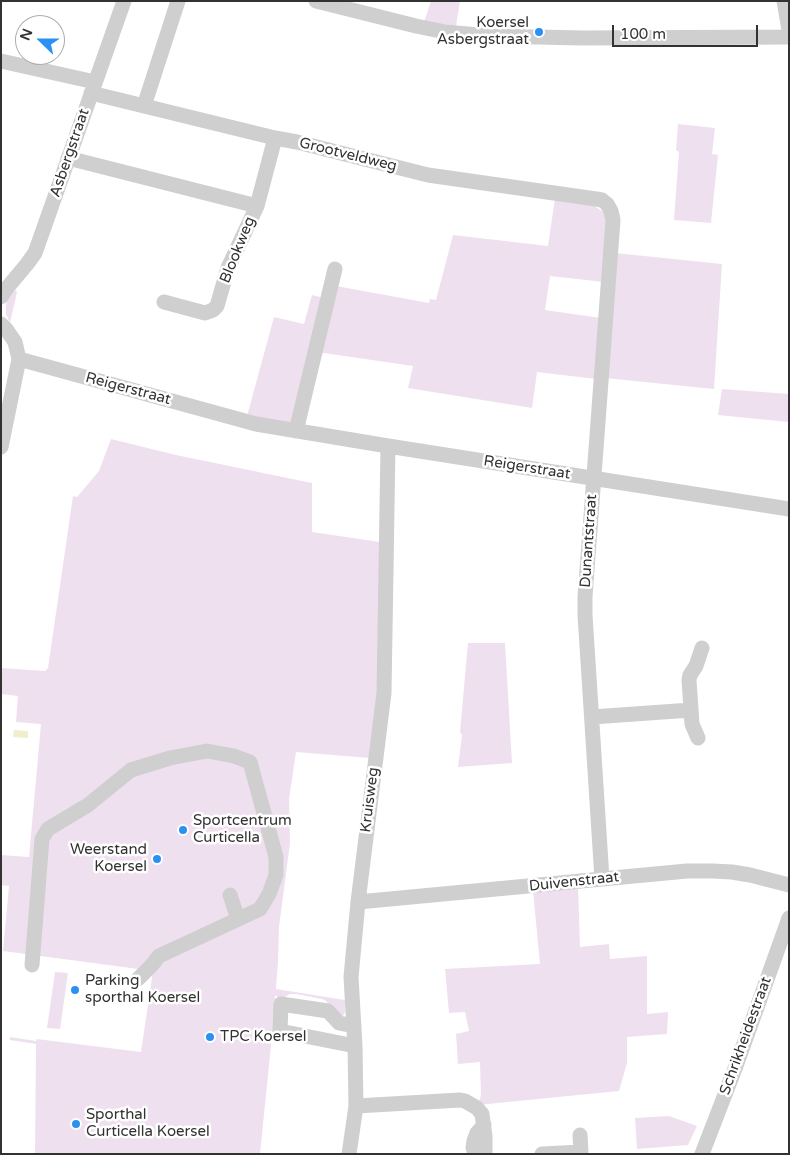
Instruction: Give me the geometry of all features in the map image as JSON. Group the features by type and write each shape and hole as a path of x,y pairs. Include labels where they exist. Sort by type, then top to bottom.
{"street":[{"name":"Asbergstraat","path":"1,297 35,252 124,1"},
{"path":"144,106 178,1"},
{"path":"316,1 445,32 491,36 583,38 789,37"},
{"path":"784,1 789,30"},
{"name":"Grootveldweg","path":"1,61 93,88 144,106 275,138 428,174 602,200 607,204"},
{"name":"Blookweg","path":"164,302 205,313 214,310 219,302 228,268 256,206 275,138"},
{"path":"68,158 256,206"},
{"name":"Dunantstraat","path":"602,879 585,597 614,220 607,204"},
{"path":"296,431 335,269"},
{"path":"1,324 15,342 19,359 1,447"},
{"name":"Reigerstraat","path":"19,359 256,424 789,509"},
{"name":"Kruisweg","path":"349,1154 356,1106 351,977 358,902 384,693 388,446"},
{"path":"698,738 692,724 689,680 702,648"},
{"path":"592,716 691,710"},
{"path":"32,965 42,839 48,829 88,805 131,770 170,758 207,752 234,756 250,762 276,857 276,875 269,894 260,909 159,956 138,979"},
{"name":"Duivenstraat","path":"358,902 687,871 713,870 750,875 789,885"},
{"path":"230,895 238,919"},
{"name":"Schrikheidestraat","path":"702,1154 789,918"},
{"path":"354,1026 339,1023 328,1011 281,1004 280,1031 355,1046"},
{"path":"356,1106 460,1100 471,1104 482,1114 485,1154"},
{"path":"477,1154 473,1148 474,1141 477,1133 484,1125"},
{"path":"542,1154 581,1152 580,1135"}],"shaded area":[{"path":"431,1 460,1 456,26 424,22"},
{"path":"678,124 715,128 712,154 718,155 711,223 674,220 679,152 676,150"},
{"path":"555,198 591,204 606,216 604,282 550,276 545,310 601,318 596,379 537,372 532,408 408,388 413,366 317,352 300,426 247,416 274,317 304,324 312,295 332,300 336,286 429,303 430,299 436,300 453,235 548,246"},
{"path":"615,253 722,264 714,389 605,378"},
{"path":"15,290 17,292 10,323 6,314 6,306 7,301"},
{"path":"722,389 789,394 789,422 718,415"},
{"name":"Sportcentrum Curticella","path":"111,439 176,455 312,483 312,532 380,542 377,698 370,758 296,752 289,799 290,843 279,927 276,989 345,1000 345,1012 339,1019 326,1001 322,999 290,994 282,1001 275,995 275,998 278,1000 277,1036 272,1035 260,1154 35,1154 36,1044 10,1040 10,1037 36,1041 37,1039 141,1052 153,971 3,951 9,886 1,885 1,855 29,857 41,724 16,722 18,696 1,694 1,668 45,671 48,668 73,496 77,497 99,471"},
{"path":"468,643 505,643 512,763 458,767"},
{"path":"14,730 28,731 28,738 13,737"},
{"path":"578,887 580,947 609,944 610,959 647,956 647,1014 668,1012 667,1034 627,1037 627,1063 619,1091 478,1105 481,1095 480,1062 458,1064 456,1034 469,1031 465,1012 449,1013 445,969 540,964 533,891"},
{"path":"55,972 68,973 60,1029 47,1028"},
{"path":"669,1116 697,1126 688,1145 637,1149 635,1118"}],"place":[{"name":"Koersel Asbergstraat","path":"539,32"},
{"name":"Sportcentrum Curticella","path":"183,830"},
{"name":"Weerstand Koersel","path":"157,859"},
{"name":"Parking sporthal Koersel","path":"75,990"},
{"name":"TPC Koersel","path":"210,1037"},
{"name":"Sporthal Curticella Koersel","path":"76,1124"}]}
